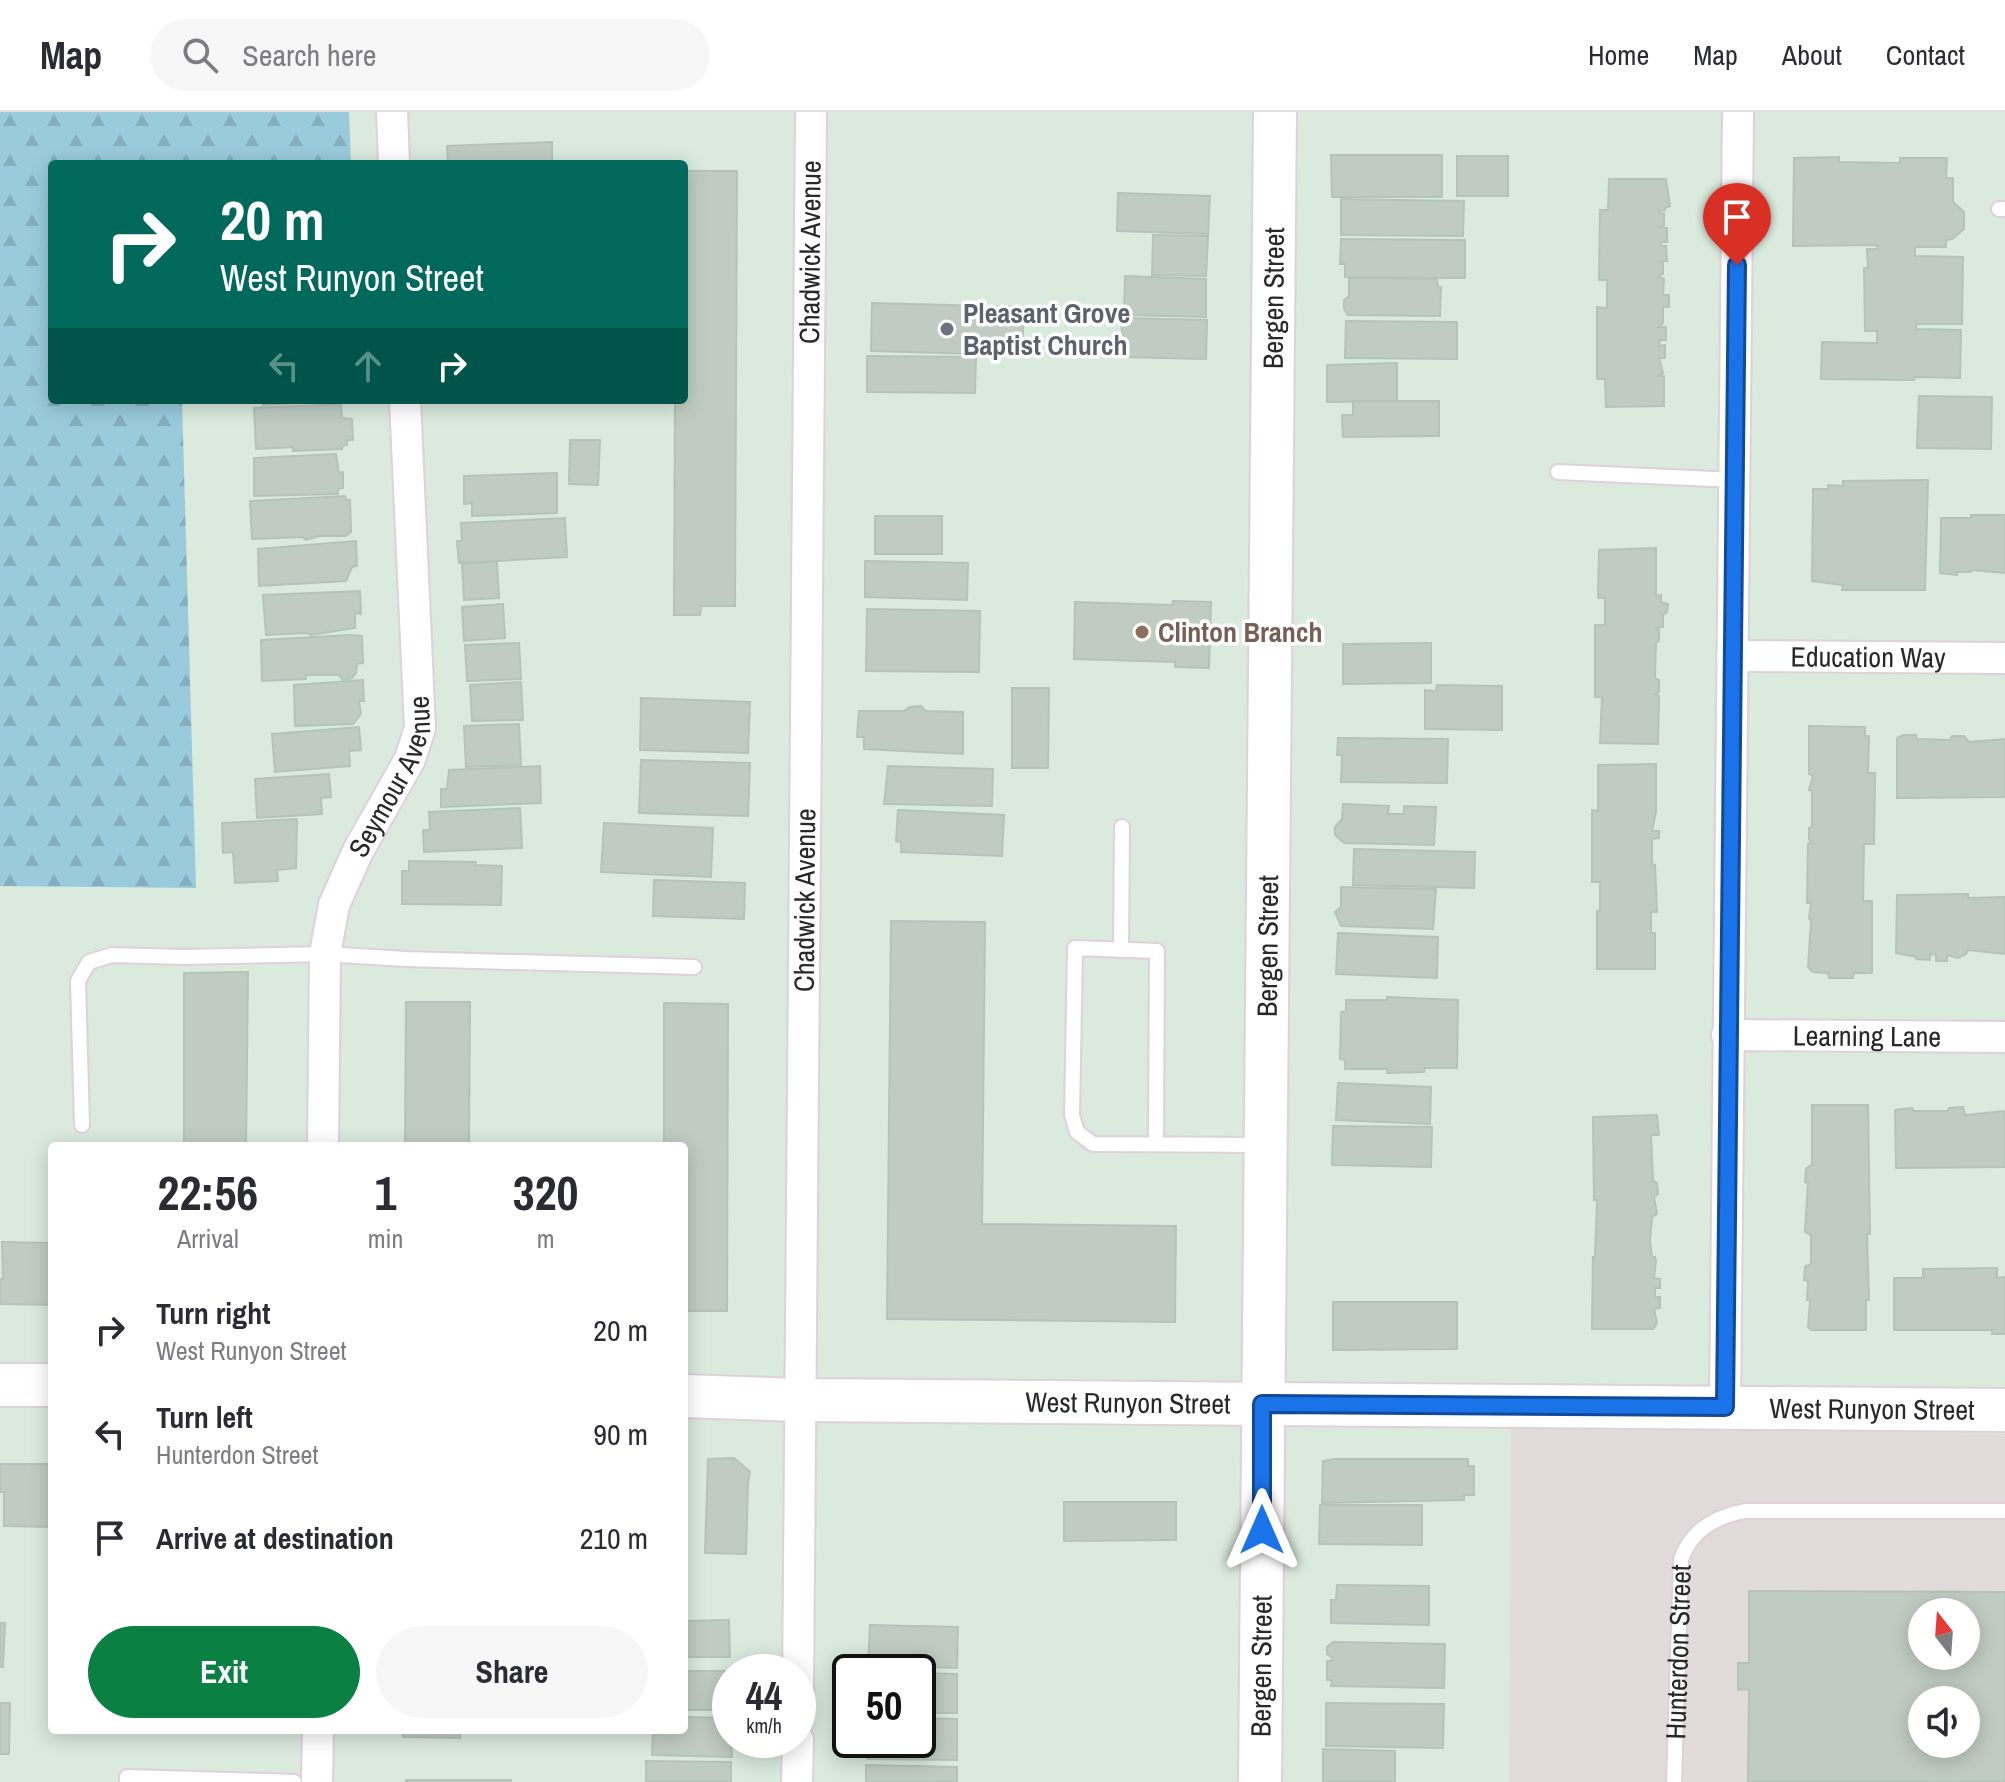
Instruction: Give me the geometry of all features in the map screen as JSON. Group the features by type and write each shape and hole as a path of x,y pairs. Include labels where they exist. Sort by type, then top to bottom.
{"main road":[{"name":"Bergen Street","path":"1260,1782 1275,112"},
{"path":"0,1385 48,1385"},
{"name":"West Runyon Street","path":"688,1396 801,1400 2005,1410"}],"street":[{"path":"392,112 394,160"},
{"name":"Chadwick Avenue","path":"798,1654 811,112"},
{"path":"1725,1407 1738,112"},
{"name":"Seymour Avenue","path":"323,1142 325,954 334,905 358,851 410,759 420,728 405,404"},
{"name":"Education Way","path":"1732,656 2005,658"},
{"name":"Learning Lane","path":"1727,1035 2005,1037"},
{"path":"317,1782 318,1734"},
{"path":"797,1782 798,1758"}],"lane":[{"path":"1558,472 1735,480"},
{"path":"1121,950 1122,827"},
{"path":"1156,1144 1157,951 1075,948 1072,1115 1077,1132 1093,1144 1265,1145"},
{"path":"82,1125 78,981 89,962 112,955 325,954 694,967"},
{"name":"Hunterdon Street","path":"1674,1782 1681,1559 1694,1535 1706,1525 1729,1514 1745,1511 2005,1511"},
{"path":"127,1782 127,1777 294,1782"}],"shaded area":[{"path":"1511,1424 2005,1434 2005,1782 1509,1782"}],"green space":[{"path":"0,112 349,112 351,160 48,160 48,404 182,404 196,888 0,886"}],"building":[{"path":"552,142 552,160 448,160 447,146"},
{"path":"1331,155 1442,155 1442,197 1332,197"},
{"path":"1457,156 1508,156 1508,196 1457,196"},
{"path":"1839,157 1839,162 1900,163 1900,158 1947,158 1946,178 1953,178 1953,202 1964,212 1964,229 1946,240 1946,247 1915,247 1915,256 1963,257 1962,324 1916,324 1916,329 1961,330 1960,378 1821,379 1822,342 1877,343 1877,331 1865,331 1864,268 1868,268 1867,249 1877,249 1877,245 1793,246 1794,158"},
{"path":"688,171 737,171 735,606 701,606 700,615 674,615 675,404 688,404"},
{"path":"1609,179 1666,179 1670,206 1658,211 1664,213 1664,225 1660,227 1667,228 1667,242 1661,242 1661,246 1666,246 1667,261 1659,261 1663,263 1663,274 1658,277 1664,279 1663,295 1669,295 1669,307 1663,307 1663,323 1659,327 1666,327 1666,340 1660,340 1659,346 1665,345 1665,358 1659,358 1663,373 1658,376 1664,376 1664,406 1606,407 1605,379 1597,379 1597,307 1607,308 1607,280 1599,280 1600,210 1608,210"},
{"path":"1118,193 1210,196 1208,234 1117,231"},
{"path":"1341,199 1464,201 1463,236 1341,235"},
{"path":"1153,235 1208,236 1206,276 1152,275"},
{"path":"1341,239 1465,240 1465,278 1345,277 1345,264 1340,264"},
{"path":"1125,276 1206,279 1206,317 1124,315"},
{"path":"1349,278 1437,279 1438,287 1441,287 1440,316 1348,315 1344,300 1349,296"},
{"name":"Pleasant Grove Baptist Church","path":"872,303 1024,307 1022,355 871,351"},
{"path":"1122,318 1207,320 1206,359 1121,357"},
{"path":"1346,321 1457,322 1457,359 1345,358"},
{"path":"867,356 976,357 975,393 867,392"},
{"path":"1397,363 1397,401 1327,402 1327,365"},
{"path":"1919,396 1992,397 1991,449 1917,448"},
{"path":"1353,401 1439,401 1439,436 1343,437 1342,415 1353,415"},
{"path":"341,404 342,418 352,419 353,440 347,440 347,445 342,449 256,449 254,408"},
{"path":"570,440 600,440 598,485 569,484"},
{"path":"336,454 339,473 343,472 343,488 338,489 338,494 254,496 254,458"},
{"path":"557,473 557,513 472,516 472,503 464,504 464,476"},
{"path":"1928,480 1925,590 1842,590 1843,585 1812,581 1813,489 1828,489 1828,485 1843,486 1843,481"},
{"path":"345,496 346,500 350,500 351,532 346,536 319,536 306,540 302,537 252,539 250,501"},
{"path":"1971,515 2005,515 2005,573 1971,570 1957,572 1957,575 1940,573 1941,518 1971,518"},
{"path":"875,516 942,516 942,554 875,554"},
{"path":"565,518 567,557 459,563 457,541 462,541 461,523"},
{"path":"356,541 357,566 352,567 346,581 259,586 258,549"},
{"path":"1656,548 1656,596 1661,595 1661,602 1668,604 1667,612 1663,615 1663,627 1656,628 1659,630 1655,678 1659,680 1659,692 1655,694 1659,696 1658,744 1600,743 1602,697 1595,697 1595,625 1605,625 1605,598 1598,598 1599,550"},
{"path":"865,561 968,563 967,600 865,597"},
{"path":"497,562 499,598 464,600 462,564"},
{"path":"360,591 361,614 355,613 355,628 311,635 266,635 263,595"},
{"name":"Clinton Branch","path":"1173,601 1211,602 1209,668 1175,667 1175,662 1074,659 1075,602 1172,605"},
{"path":"503,604 505,638 464,641 462,607"},
{"path":"867,609 980,611 979,672 866,671"},
{"path":"362,636 363,663 357,664 352,678 343,680 339,675 306,675 306,679 262,681 261,640"},
{"path":"519,643 521,679 467,681 465,645"},
{"path":"1431,643 1431,683 1343,684 1343,644"},
{"path":"363,680 364,701 359,701 361,714 353,724 295,726 294,685"},
{"path":"521,682 523,720 472,721 470,685"},
{"path":"1437,685 1502,686 1502,730 1425,729 1425,690 1436,691"},
{"path":"1012,688 1049,688 1048,768 1012,768"},
{"path":"641,698 750,702 748,753 640,750"},
{"path":"921,706 926,711 963,712 963,754 864,749 864,737 857,737 859,711 904,711"},
{"path":"519,724 521,765 466,767 464,726"},
{"path":"1809,726 1865,727 1865,736 1869,736 1868,773 1875,773 1874,844 1864,844 1863,901 1872,901 1872,973 1854,973 1853,978 1829,978 1828,973 1813,972 1808,967 1811,903 1807,903 1808,843 1812,843 1809,828 1812,826 1812,791 1809,790 1813,776 1809,774"},
{"path":"359,727 361,750 349,751 350,766 275,772 272,734"},
{"path":"1916,735 1917,739 1950,740 1952,736 1964,736 1969,742 2005,739 2005,797 1897,798 1897,738"},
{"path":"1338,738 1448,739 1447,783 1341,782 1342,755 1337,755"},
{"path":"641,760 750,763 748,816 639,813"},
{"path":"1656,764 1656,812 1652,831 1659,831 1659,838 1652,839 1652,864 1655,865 1657,912 1651,912 1651,933 1655,933 1655,969 1597,969 1600,882 1592,882 1592,810 1598,811 1598,765"},
{"path":"540,766 541,803 441,807 441,789 447,789 449,770"},
{"path":"888,766 993,769 992,806 884,804"},
{"path":"329,774 331,797 321,798 322,814 257,818 255,779"},
{"path":"1343,804 1389,806 1388,814 1404,814 1404,806 1436,807 1434,845 1344,843 1335,835 1335,827 1342,819"},
{"path":"520,808 522,848 424,852 423,830 430,830 429,812"},
{"path":"898,810 1004,815 1002,856 901,852 901,842 896,841"},
{"path":"297,819 296,868 277,870 278,881 235,883 233,852 223,853 222,823"},
{"path":"604,823 713,828 711,877 601,872"},
{"path":"1354,849 1475,852 1474,888 1353,885"},
{"path":"409,861 476,862 475,865 502,866 501,905 402,904 402,871 409,871"},
{"path":"654,880 745,883 744,919 653,916"},
{"path":"1341,887 1436,889 1433,929 1341,926 1335,912 1341,907"},
{"path":"1968,894 1968,898 2005,897 2005,954 1968,950 1958,958 1947,955 1947,961 1936,961 1936,955 1930,954 1930,960 1896,953 1897,895"},
{"path":"891,921 985,922 982,1224 1176,1226 1175,1322 887,1319"},
{"path":"1338,933 1438,937 1437,978 1336,974"},
{"path":"248,972 246,1142 184,1142 184,973"},
{"path":"1387,997 1458,1000 1457,1068 1387,1073 1387,1069 1345,1069 1345,1060 1340,1059 1341,1012 1346,1011 1346,1000 1387,1000"},
{"path":"406,1002 470,1002 469,1142 405,1142"},
{"path":"664,1003 728,1004 727,1311 688,1311 688,1142 664,1142"},
{"path":"1338,1083 1431,1087 1430,1124 1336,1120"},
{"path":"1812,1105 1868,1105 1870,1234 1867,1234 1869,1300 1866,1300 1866,1330 1811,1330 1808,1327 1810,1300 1807,1300 1808,1281 1804,1280 1805,1267 1811,1264 1811,1235 1805,1232 1808,1183 1805,1182 1806,1169 1812,1164"},
{"path":"1963,1107 1965,1115 2005,1111 2005,1167 1896,1168 1895,1110 1948,1111 1949,1108"},
{"path":"1657,1115 1659,1135 1651,1135 1653,1181 1657,1183 1658,1194 1654,1197 1657,1214 1652,1217 1650,1241 1652,1257 1656,1261 1654,1278 1660,1279 1660,1288 1655,1288 1655,1297 1660,1297 1660,1308 1654,1309 1657,1323 1653,1329 1592,1329 1597,1200 1594,1200 1593,1117"},
{"path":"1333,1126 1432,1127 1431,1167 1332,1165"},
{"path":"2,1242 48,1243 48,1305 0,1304 0,1279 3,1279"},
{"path":"1997,1268 1997,1278 2005,1277 2005,1334 1992,1334 1992,1330 1894,1330 1894,1278 1923,1278 1923,1269"},
{"path":"1333,1302 1457,1302 1457,1349 1333,1350"},
{"path":"734,1458 750,1472 746,1554 705,1553 708,1459"},
{"path":"1468,1459 1468,1466 1474,1466 1474,1495 1464,1495 1464,1500 1322,1503 1323,1461"},
{"path":"0,1464 48,1464 48,1527 4,1526 4,1492 0,1492"},
{"path":"1064,1502 1176,1502 1176,1540 1064,1541"},
{"path":"1320,1505 1422,1505 1422,1545 1319,1544"},
{"path":"1337,1585 1429,1586 1429,1625 1331,1623 1331,1600 1336,1600"},
{"path":"1749,1591 2005,1592 2005,1782 1748,1782 1749,1689 1738,1690 1738,1663 1749,1663"},
{"path":"729,1620 730,1654 688,1657 688,1621"},
{"path":"0,1623 5,1623 3,1667 0,1667"},
{"path":"870,1625 958,1627 957,1668 936,1667 936,1654 869,1654"},
{"path":"1333,1642 1445,1644 1444,1688 1331,1686 1332,1680 1327,1680 1327,1661 1332,1661 1332,1658 1327,1654 1327,1647"},
{"path":"688,1671 712,1671 712,1710 688,1710"},
{"path":"936,1673 957,1674 957,1713 936,1713"},
{"path":"0,1703 10,1703 9,1754 0,1754"},
{"path":"1326,1703 1444,1704 1443,1748 1326,1746"},
{"path":"688,1717 712,1718 712,1756 652,1755 653,1734 688,1734"},
{"path":"936,1718 957,1719 957,1760 867,1759 936,1758"},
{"path":"403,1734 460,1734 460,1738 403,1737"},
{"path":"1323,1749 1395,1751 1395,1782 1323,1782"},
{"path":"646,1761 731,1762 731,1782 646,1782"},
{"path":"866,1765 957,1767 957,1782 866,1782"},
{"path":"511,1780 511,1782 406,1782"}],"place":[{"name":"Pleasant Grove Baptist Church","path":"947,329"},
{"name":"Clinton Branch","path":"1142,632"}],"route":[{"path":"1262,1530 1262,1404 1725,1407 1737,265"}]}
